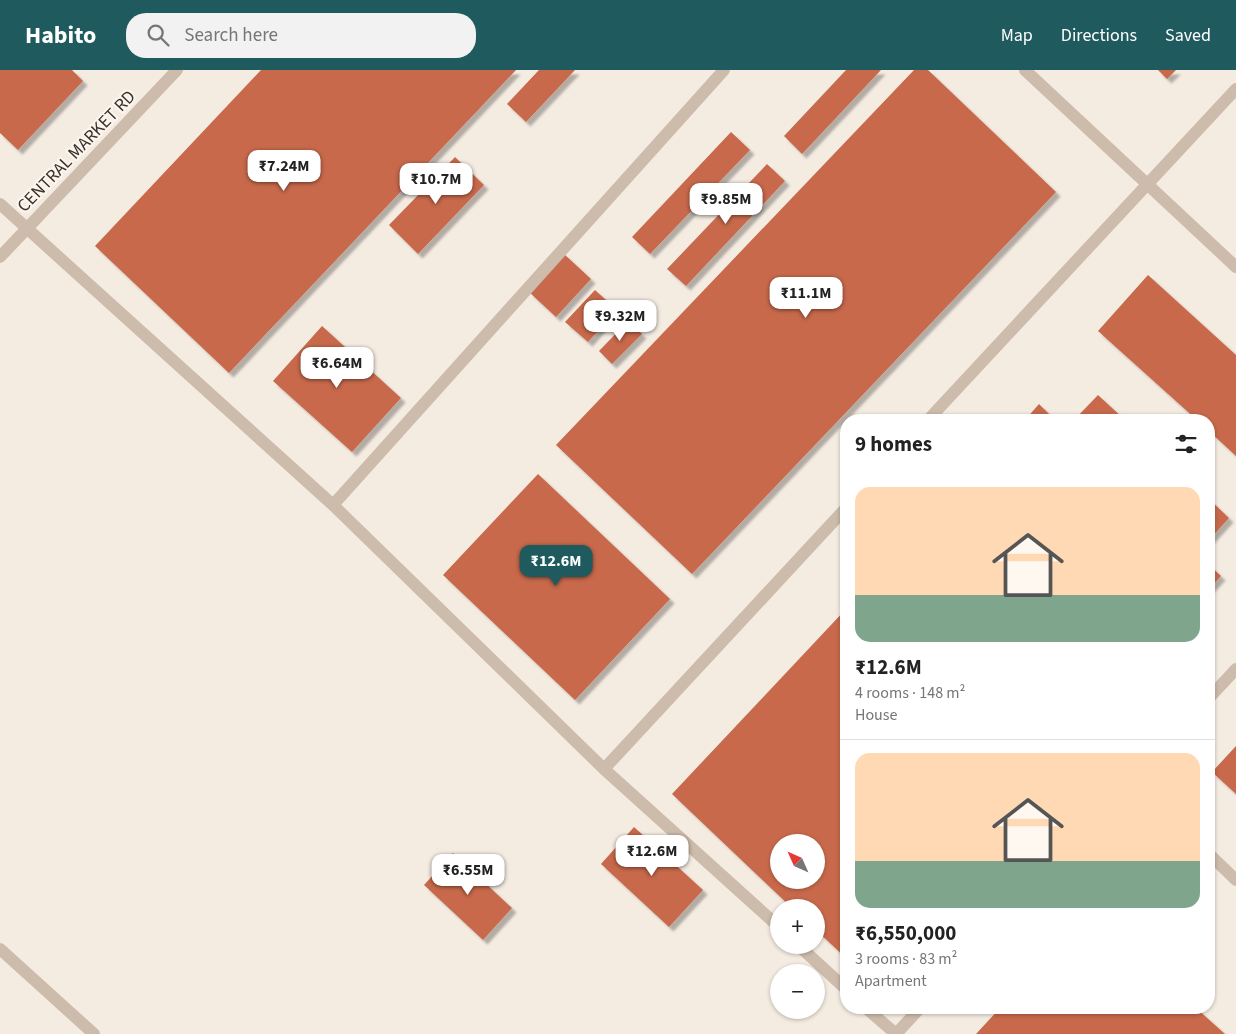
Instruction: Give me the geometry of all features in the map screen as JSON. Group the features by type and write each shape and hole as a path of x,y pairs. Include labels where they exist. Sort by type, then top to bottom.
{"street":[{"name":"CENTRAL MARKET RD","path":"0,257 177,70"},
{"path":"333,505 724,70"},
{"path":"1025,70 1236,267"},
{"path":"934,414 1236,89"},
{"path":"0,204 333,505 604,768 770,920"},
{"path":"604,768 840,514"},
{"path":"1215,692 1236,669"},
{"path":"1215,860 1236,880"},
{"path":"0,949 94,1034"},
{"path":"808,954 840,984"},
{"path":"873,1014 896,1034 914,1014"}],"building":[{"path":"0,70 72,70 83,81 18,150 0,133"},
{"path":"261,70 516,70 229,373 95,246"},
{"path":"539,70 575,70 526,122 507,104"},
{"path":"846,70 881,70 802,154 784,136"},
{"path":"914,70 928,70 1056,192 844,414 840,414 840,419 692,574 556,445"},
{"path":"1158,70 1176,70 1167,79"},
{"path":"731,132 750,150 650,254 632,237"},
{"path":"455,157 484,185 418,254 389,225"},
{"path":"767,164 785,181 686,286 667,269"},
{"path":"564,254 591,279 556,317 529,292"},
{"path":"1148,275 1236,355 1236,456 1215,437 1215,414 1190,414 1098,331"},
{"path":"595,290 617,310 588,342 565,322"},
{"path":"628,321 642,334 612,364 599,351"},
{"path":"322,326 401,398 352,452 273,381"},
{"path":"1098,395 1119,414 1080,414"},
{"path":"1039,404 1049,414 1030,414"},
{"path":"538,474 670,599 575,700 443,575"},
{"path":"1215,505 1229,518 1215,533"},
{"path":"1215,570 1221,576 1215,582"},
{"path":"840,615 840,952 825,938 825,899 783,899 772,889 825,889 825,834 770,834 770,887 672,794"},
{"path":"1236,746 1236,794 1215,775 1215,769"},
{"path":"634,827 703,890 669,927 601,864"},
{"path":"453,853 512,908 483,940 424,885"},
{"path":"994,1014 1203,1014 1225,1034 976,1034"}]}
